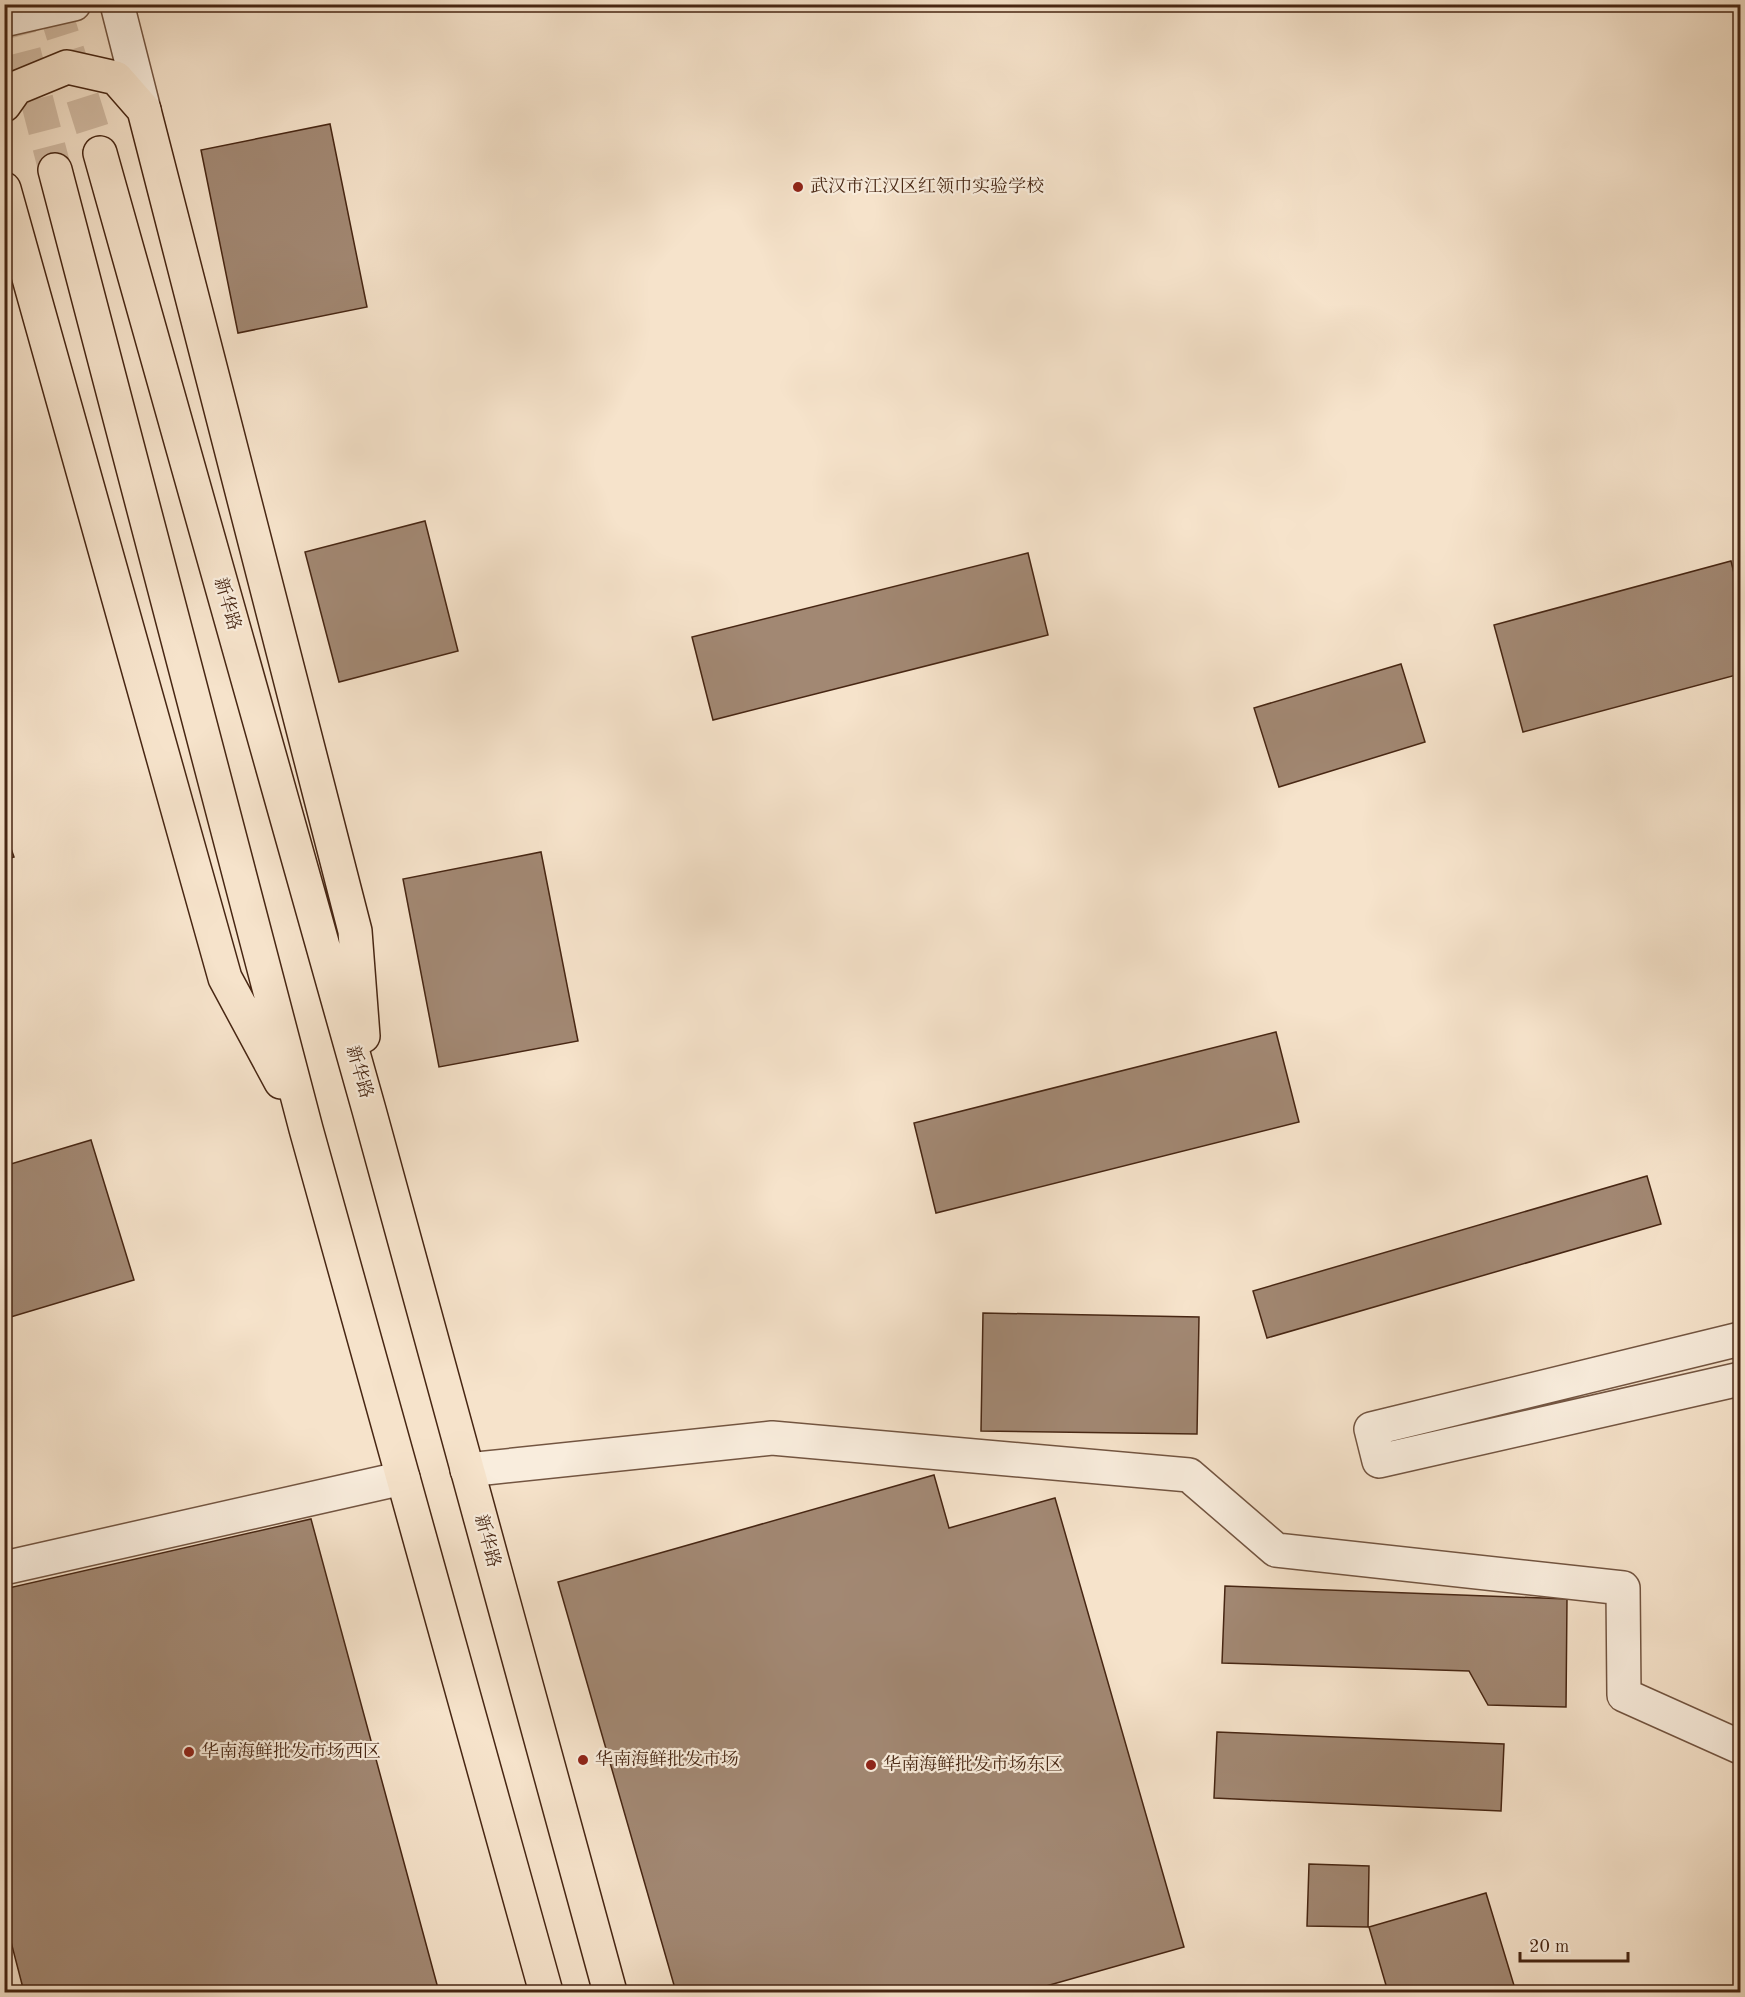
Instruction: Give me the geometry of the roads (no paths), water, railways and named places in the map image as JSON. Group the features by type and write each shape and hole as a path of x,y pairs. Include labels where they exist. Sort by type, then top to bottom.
{"main road":[{"path":"4,105 16,88 67,67 116,78 144,110 355,931 369,1110"},
{"name":"新华路","path":"100,153 369,1110 610,1992"},
{"path":"55,170 306,1129 546,1992"},
{"path":"4,189 225,978 306,1129"}],"street":[{"path":"4,20 74,4"},
{"path":"117,4 144,110"},
{"path":"1740,1339 1371,1429 1379,1461 1740,1379"},
{"path":"467,1470 772,1438 1189,1475 1276,1550 1623,1588 1624,1695 1740,1747"},
{"path":"4,1568 403,1478"}],"tunnel":[{"path":"12,4 55,170"},
{"path":"53,4 100,153"}],"place":[{"name":"武汉市江汉区红领巾实验学校","path":"798,187"},
{"name":"华南海鲜批发市场西区","path":"189,1752"},
{"name":"华南海鲜批发市场","path":"583,1760"},
{"name":"华南海鲜批发市场东区","path":"871,1765"}]}
